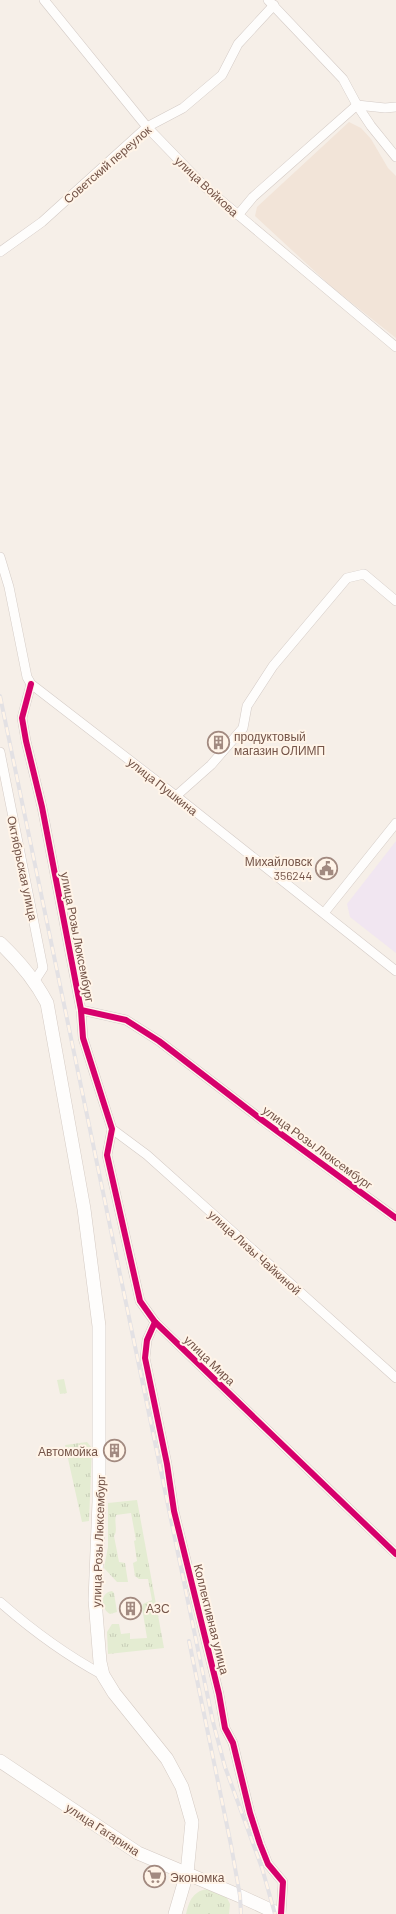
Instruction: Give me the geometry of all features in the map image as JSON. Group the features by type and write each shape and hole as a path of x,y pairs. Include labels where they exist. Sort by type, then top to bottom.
{"main road":[{"name":"улица Розы Люксембург","path":"0,943 34,982 47,1003 84,1209 100,1326 99,1502 95,1600 100,1662 103,1675 114,1693 167,1759 182,1787 192,1822 187,1873 175,1914"},
{"name":"улица Гагарина","path":"0,1761 138,1853 280,1914"}],"street":[{"name":"улица Войкова","path":"44,0 147,127 205,187 396,347"},
{"name":"Советский переулок","path":"0,252 42,222 147,127 183,108 222,75 238,44 271,2"},
{"path":"271,2 344,79 357,105 371,126 396,157"},
{"path":"238,215 253,197 357,105 385,108 396,107"},
{"path":"0,557 9,587 27,677 31,684"},
{"path":"176,796 211,765 243,728 247,706 273,666 347,578 364,574 396,601"},
{"name":"улица Пушкина","path":"31,684 176,796 396,971"},
{"name":"улица Розы Люксембург","path":"31,684 22,718 24,733 42,807 81,1010 126,1020 159,1041 262,1120 396,1218"},
{"name":"Октябрьская улица","path":"0,752 26,886 42,954 43,968 34,982"},
{"path":"324,913 396,823"},
{"path":"81,1010 83,1038 112,1129"},
{"name":"улица Мира","path":"112,1129 107,1155 140,1301 155,1322 396,1554"},
{"name":"улица Лизы Чайкиной","path":"112,1129 147,1155 396,1378"},
{"name":"Коллективная улица","path":"155,1322 147,1340 145,1358 167,1464 174,1511 218,1687 225,1728 233,1743 250,1812 260,1844 268,1864 283,1882 280,1914"},
{"path":"0,1602 34,1632 75,1660 103,1675"}],"shaded area":[{"path":"349,122 361,128 371,139 388,168 396,176 396,338 333,288 255,216 257,207"},
{"path":"396,841 396,953 350,917 347,904"}],"green space":[{"path":"64,1379 67,1393 60,1394 57,1380"},
{"path":"87,1442 92,1448 89,1521 82,1522 65,1445"},
{"path":"137,1500 164,1648 108,1654 107,1632 112,1624 119,1624 121,1634 130,1633 130,1639 147,1638 142,1607 143,1604 152,1600 148,1579 139,1579 135,1576 133,1563 137,1561 134,1541 136,1540 131,1513 116,1515 116,1532 114,1536 119,1562 125,1563 128,1582 117,1582 104,1568 108,1547 108,1503"},
{"path":"112,1591 114,1593 117,1612 110,1614 103,1605 103,1598 108,1592"},
{"path":"209,1889 225,1894 230,1904 229,1914 186,1914 193,1897 200,1891"}],"railway":[{"path":"0,696 213,1722 225,1767 262,1868 275,1914"},
{"path":"189,1641 231,1845 240,1896 241,1914"}],"cycle path":[{"path":"31,684 22,718 42,807 81,1010 126,1020 159,1041 262,1120 396,1218"},
{"path":"81,1010 83,1038 112,1129 107,1155 140,1301 155,1322 396,1554"},
{"path":"155,1322 147,1340 145,1358 167,1464 174,1511 219,1694 225,1728 233,1743 250,1813 260,1844 268,1864 283,1882 281,1914"}],"place":[{"name":"продуктовый магазин ОЛИМП","path":"219,743"},
{"name":"Михайловск 356244","path":"327,868"},
{"name":"Автомойка","path":"114,1451"},
{"name":"АЗС","path":"130,1608"},
{"name":"Экономка","path":"155,1877"}]}
